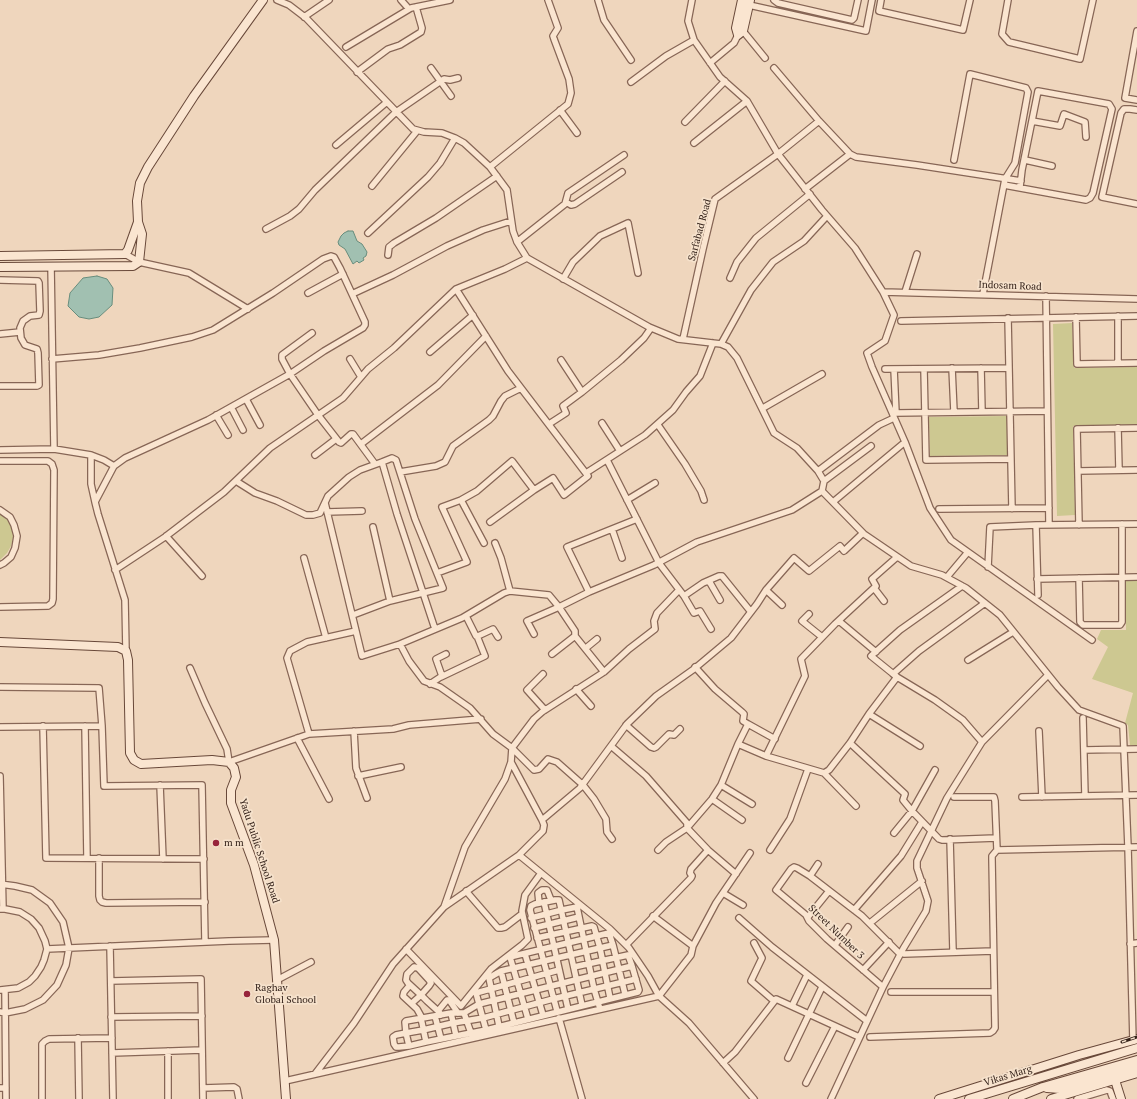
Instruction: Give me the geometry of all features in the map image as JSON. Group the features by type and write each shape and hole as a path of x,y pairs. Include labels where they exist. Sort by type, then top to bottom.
{"street":[{"path":"139,262 142,234 138,222 137,201 140,184 148,167 194,96 264,0"},
{"path":"277,0 289,5 304,17 413,129 417,131 442,133 455,138 464,143 490,167 507,190 513,231 517,242 527,258 651,328 678,339 721,344 728,347 737,358 774,433 797,448 818,471 824,481 822,492 792,510 698,542 659,563 589,592 526,621 534,634"},
{"path":"304,17 329,0"},
{"path":"401,0 409,9"},
{"path":"346,47 409,9 450,0"},
{"path":"490,167 568,104 571,93 569,79 553,36 558,28 548,0"},
{"path":"598,0 604,20 631,60"},
{"path":"692,0 688,21 694,40 720,77 746,100 778,154 827,216 855,248 883,292 894,314 885,341 867,352 872,367 905,442 930,508 952,540 1092,640"},
{"path":"774,0 778,3 852,20 854,18 858,0"},
{"path":"710,63 734,43 747,2 866,31 872,0"},
{"path":"881,0 879,11 963,30 970,0"},
{"path":"1008,0 1002,34 1009,42 1080,59 1093,0"},
{"path":"357,72 388,49 400,45 421,32 422,28 416,7"},
{"path":"739,31 765,58"},
{"path":"1137,31 1125,98 1137,100"},
{"path":"631,82 666,56 694,40"},
{"path":"431,68 451,96"},
{"path":"774,68 818,121 850,154 862,158 917,165 1020,184 1086,200 1090,198 1093,193 1112,109 1109,104 1038,91 1020,184"},
{"path":"954,160 970,74 1026,88 1028,92 1015,163 1005,182 983,294"},
{"path":"266,229 290,216 299,209 314,190 396,112 444,79 450,80 458,78"},
{"path":"685,122 725,81"},
{"path":"694,143 746,100"},
{"path":"336,144 387,102"},
{"path":"560,110 577,133"},
{"path":"1137,110 1124,110 1122,113 1102,197 1137,204"},
{"path":"1032,121 1060,126 1064,114 1085,122 1086,137"},
{"name":"Sarfabad Road","path":"683,339 702,249 715,199 778,154 818,121"},
{"path":"372,186 417,131"},
{"path":"368,233 440,164 455,138"},
{"path":"805,189 850,154"},
{"path":"517,242 566,202 568,193 624,155"},
{"path":"1024,160 1052,166"},
{"path":"566,202 571,205 575,204 622,172"},
{"path":"388,255 389,247 394,243 448,210 497,176"},
{"path":"730,278 737,262 756,238 810,194"},
{"path":"721,344 751,290 773,262 804,241 827,216"},
{"path":"352,294 393,275 454,243 483,230 511,221"},
{"path":"125,254 128,250 138,222"},
{"path":"563,279 573,262 600,236 628,223 638,273"},
{"path":"0,256 125,254 139,262 189,274 248,309"},
{"path":"905,292 917,254"},
{"path":"52,359 99,355 140,348 192,337 213,330 331,256 334,257 343,274 366,325 290,374 246,399 216,415 125,458 114,466 95,502"},
{"path":"115,570 166,536 224,492 270,448 343,398 368,369 394,348 456,289 506,269 527,258"},
{"path":"0,267 133,266 139,262"},
{"path":"51,266 54,448"},
{"path":"308,293 343,274"},
{"path":"0,280 34,280 38,281 40,284 39,315 30,316 23,321 20,328 21,338 26,345 37,349 39,385 0,386"},
{"path":"456,289 508,372 588,476 564,495 553,478 490,522"},
{"name":"Indosam Road","path":"883,292 1137,299"},
{"path":"1046,296 1045,317 1049,525"},
{"path":"430,352 473,315"},
{"path":"1118,316 1118,364"},
{"path":"901,321 1137,316"},
{"path":"1076,317 1077,364 1137,363"},
{"path":"1008,318 1012,509"},
{"path":"549,424 566,413 562,406 582,392 621,360 644,338 651,328"},
{"path":"0,334 20,332"},
{"path":"312,333 282,354 282,360 318,415 340,443 353,434 375,464"},
{"path":"361,444 438,385 486,336"},
{"path":"586,473 646,435 673,410 700,376 713,343"},
{"path":"350,359 362,377"},
{"path":"561,360 582,392"},
{"path":"952,368 954,412"},
{"path":"981,368 982,412"},
{"path":"885,369 1009,368"},
{"path":"894,369 896,412 1047,411"},
{"path":"924,369 926,460 1011,459"},
{"path":"763,408 822,374"},
{"path":"400,472 436,466 445,462 453,446 489,420 505,396 521,388"},
{"path":"246,399 260,425"},
{"path":"231,407 243,430"},
{"path":"216,415 228,435"},
{"path":"818,471 879,425 894,418"},
{"path":"602,423 620,451"},
{"path":"658,425 686,465 701,491 704,500"},
{"path":"1118,428 1119,470"},
{"path":"1080,524 1078,429 1137,428"},
{"path":"315,455 336,438"},
{"path":"833,502 905,442"},
{"path":"824,481 871,446"},
{"path":"0,450 54,448 91,455 114,466"},
{"path":"91,455 91,484 95,502 125,600 130,754 134,760 141,764 212,760 230,762 309,734 392,729 409,725 481,719"},
{"path":"236,481 255,493 277,501 306,515 314,515 320,513 328,496 349,477 360,470 375,464 392,458 395,459 415,519 443,588 390,601 353,615"},
{"path":"607,460 659,563 684,596 694,613 700,611 711,629"},
{"path":"0,461 48,461 52,464 54,470 54,599 48,606 0,607"},
{"path":"382,462 397,514 435,629"},
{"path":"437,574 467,562 442,507 461,500 477,491 512,462 534,490"},
{"path":"1078,471 1137,470"},
{"path":"627,500 655,483"},
{"path":"822,492 863,533 911,566 947,577 962,586 1000,615 1048,675 1079,710 1123,726 1130,944 1135,1040 1051,1064 939,1099"},
{"path":"461,500 484,543"},
{"path":"325,503 362,656 400,644 466,616 500,594 510,591 549,595 561,608 575,631 575,636 604,672"},
{"path":"939,509 1049,508"},
{"path":"0,510 10,517 17,536 15,548 11,557 0,565"},
{"path":"327,512 362,511"},
{"path":"589,592 567,547 637,519"},
{"path":"1080,578 1080,622 1083,625 1120,625 1122,622 1122,524"},
{"path":"988,567 990,527 1137,524"},
{"path":"1036,525 1038,595"},
{"path":"373,527 390,601"},
{"path":"612,529 622,558"},
{"path":"542,820 582,785 626,725 656,696 696,668 731,638 766,590 794,558 809,572 840,546 844,551 863,533"},
{"path":"166,536 202,576"},
{"path":"495,543 501,558 510,591"},
{"path":"947,577 968,552"},
{"path":"766,756 805,676 801,659 876,586 872,579 897,556"},
{"path":"304,558 326,638"},
{"path":"684,596 703,583 722,576 751,612"},
{"path":"1038,578 1137,577"},
{"path":"709,581 720,600"},
{"path":"962,586 900,630 871,656 895,676 935,700 963,720 982,742"},
{"path":"874,588 884,601"},
{"path":"444,907 465,847 505,779 511,762 512,748 534,719 576,689 604,672 629,649 655,629 654,621 657,613 679,590"},
{"path":"766,590 782,605"},
{"path":"824,773 829,770 850,743 895,676 919,651 985,603"},
{"path":"809,614 802,621 822,637"},
{"path":"430,684 441,677 485,656 466,616"},
{"path":"839,621 876,652"},
{"path":"476,636 488,635 493,629 498,637"},
{"path":"309,734 287,658 290,651 307,642 356,631"},
{"path":"968,660 1014,632"},
{"path":"552,654 575,636"},
{"path":"586,648 598,639"},
{"path":"0,642 118,647 126,651"},
{"path":"400,644 424,681 440,687 470,708 493,734 512,748 534,770 539,768 547,760 552,759 557,762 582,785 594,800 606,819 607,832 612,839"},
{"path":"441,677 442,676 436,659 446,654"},
{"name":"Yadu Public School Road","path":"190,668 227,749 230,762 234,768 236,777 231,790 231,803 254,865 274,940 286,1099"},
{"path":"696,668 715,689 744,714 743,721 775,739"},
{"path":"543,674 527,690 545,710"},
{"path":"831,1099 883,986 926,911 928,901 917,868 917,861 947,798 982,742 1048,675"},
{"path":"0,687 98,687 100,690 104,786 202,785 205,942"},
{"path":"576,689 591,706"},
{"path":"869,714 920,746"},
{"path":"1083,718 1085,796"},
{"path":"658,850 666,842 687,828 712,799 721,785 748,724"},
{"path":"626,725 654,748 669,734 674,735 680,729"},
{"path":"43,726 46,858 204,859"},
{"path":"85,726 87,858"},
{"path":"0,727 102,726"},
{"path":"354,731 356,768 367,798"},
{"path":"1039,732 1042,796"},
{"path":"297,738 329,799"},
{"path":"850,743 905,794 903,800 922,822 942,840 996,838"},
{"path":"738,744 766,756 824,773 856,806"},
{"path":"611,746 646,776 686,823 687,828 708,850 736,874"},
{"path":"1084,750 1137,749"},
{"path":"315,1074 354,1023 393,964 444,907 519,856 543,831 544,825 542,820 511,762"},
{"path":"358,776 401,767"},
{"path":"770,850 790,820 808,769"},
{"path":"894,833 912,811 935,770"},
{"path":"0,776 1,909 20,912 31,919 39,928 47,949 44,960 35,976 18,988 2,990 3,1088 6,1099"},
{"path":"160,785 163,859"},
{"path":"721,785 752,804"},
{"path":"1022,797 1137,794"},
{"path":"870,1036 990,1033 994,1031 992,856 997,850 995,800 994,797 954,797"},
{"path":"712,799 742,820"},
{"path":"854,910 901,856 922,822"},
{"path":"950,839 953,951"},
{"path":"997,850 1137,847"},
{"path":"626,945 691,878 691,869 708,850"},
{"path":"285,1081 472,1036 659,996 691,955 693,946 723,893 750,853"},
{"path":"519,856 610,929 626,945 648,976 659,996 688,1024 754,1099"},
{"path":"99,858 99,896 102,902 205,902"},
{"path":"818,864 810,876 870,923 902,954 953,951 993,951"},
{"name":"Street Number 3","path":"810,876 794,867 776,890 808,917 810,921 835,945 883,986"},
{"path":"406,949 461,1006 491,969 522,945 528,938 522,914 525,894 541,873"},
{"path":"870,923 922,881"},
{"path":"1,884 32,890 50,903 63,922 69,948 66,965 57,985 43,1000 25,1009 3,1013"},
{"path":"551,900 547,890 542,890 538,893 549,925 568,1009"},
{"path":"466,891 498,928 505,926 522,914"},
{"path":"808,917 829,891"},
{"path":"723,893 743,905"},
{"path":"557,1011 530,910 531,906 551,900 558,899 562,910 582,1005"},
{"path":"531,918 577,907 591,976 600,1009"},
{"path":"653,916 693,946"},
{"path":"534,928 579,917"},
{"path":"739,918 772,947 866,1021"},
{"path":"537,938 566,931 592,926 594,927 603,961 610,998"},
{"path":"835,945 848,927"},
{"path":"528,1019 510,958 540,950 608,933 613,945 625,994"},
{"path":"47,949 274,940"},
{"path":"863,970 889,942"},
{"path":"1130,944 1137,942"},
{"path":"754,943 762,958 751,980 774,1001"},
{"path":"499,1026 489,978 501,971 613,945"},
{"path":"110,946 113,1099"},
{"path":"525,954 543,1015"},
{"path":"574,968 628,955 632,966 636,979 639,990 638,992 499,1026 472,1036 456,1036 409,1046 396,1047 394,1044 393,1037 396,1034 483,1018 539,1002 636,979"},
{"path":"277,980 311,962"},
{"path":"409,1046 406,1033 406,1020 438,1014 464,1013 479,1004 632,966"},
{"path":"412,1003 421,995 431,983 418,968 414,967 407,974 406,980 421,995 438,1014"},
{"path":"486,1030 476,993 559,970"},
{"path":"501,971 512,1010 514,1023"},
{"path":"792,1006 807,975"},
{"path":"111,981 201,979 202,1099"},
{"path":"410,985 404,992 403,996 412,1003 420,1013 426,1042"},
{"path":"788,1058 822,987"},
{"path":"891,992 994,992"},
{"path":"723,1063 735,1052 774,1001 778,999 859,1037"},
{"path":"441,1039 438,1026 438,1014 447,1000 449,1000 458,1013"},
{"path":"451,1013 456,1036"},
{"path":"464,1013 472,1036"},
{"path":"111,1017 202,1016"},
{"path":"560,1018 582,1099"},
{"path":"806,1083 835,1026"},
{"path":"78,1038 79,1099"},
{"path":"42,1099 42,1044 45,1041 49,1039 112,1038"},
{"name":"Vikas Marg","path":"973,1098 1137,1048"},
{"path":"112,1053 202,1050"},
{"path":"168,1051 168,1099"},
{"path":"1013,1099 1043,1087 1137,1060"},
{"path":"1051,1064 1054,1073"},
{"path":"1043,1087 1060,1089 1137,1066"},
{"path":"1051,1099 1137,1073"},
{"path":"1115,1080 1120,1099"},
{"path":"203,1088 234,1087 238,1089 239,1099"},
{"path":"1077,1099 1107,1090 1110,1091 1113,1099"}],"shaded area":[{"path":"348,231 353,231 357,241 362,244 367,252 366,256 363,258 364,260 359,263 357,261 353,264 345,249 339,245 338,242 341,236"},
{"path":"97,276 107,279 113,288 112,305 99,317 89,319 79,317 68,306 70,293 83,278"},
{"path":"1072,323 1074,368 1137,367 1137,425 1073,426 1075,515 1057,516 1053,324"},
{"path":"1007,416 1007,455 930,456 929,417"},
{"path":"0,511 8,519 12,528 13,537 11,546 0,560"},
{"path":"1126,581 1137,581 1137,745 1130,745 1128,725 1125,723 1133,693 1092,679 1108,647 1097,639 1101,630 1126,630"}],"railway":[{"path":"1122,1042 1137,1037"}],"place":[{"name":"m m","path":"216,843"},
{"name":"Raghav Global School","path":"247,994"}]}
